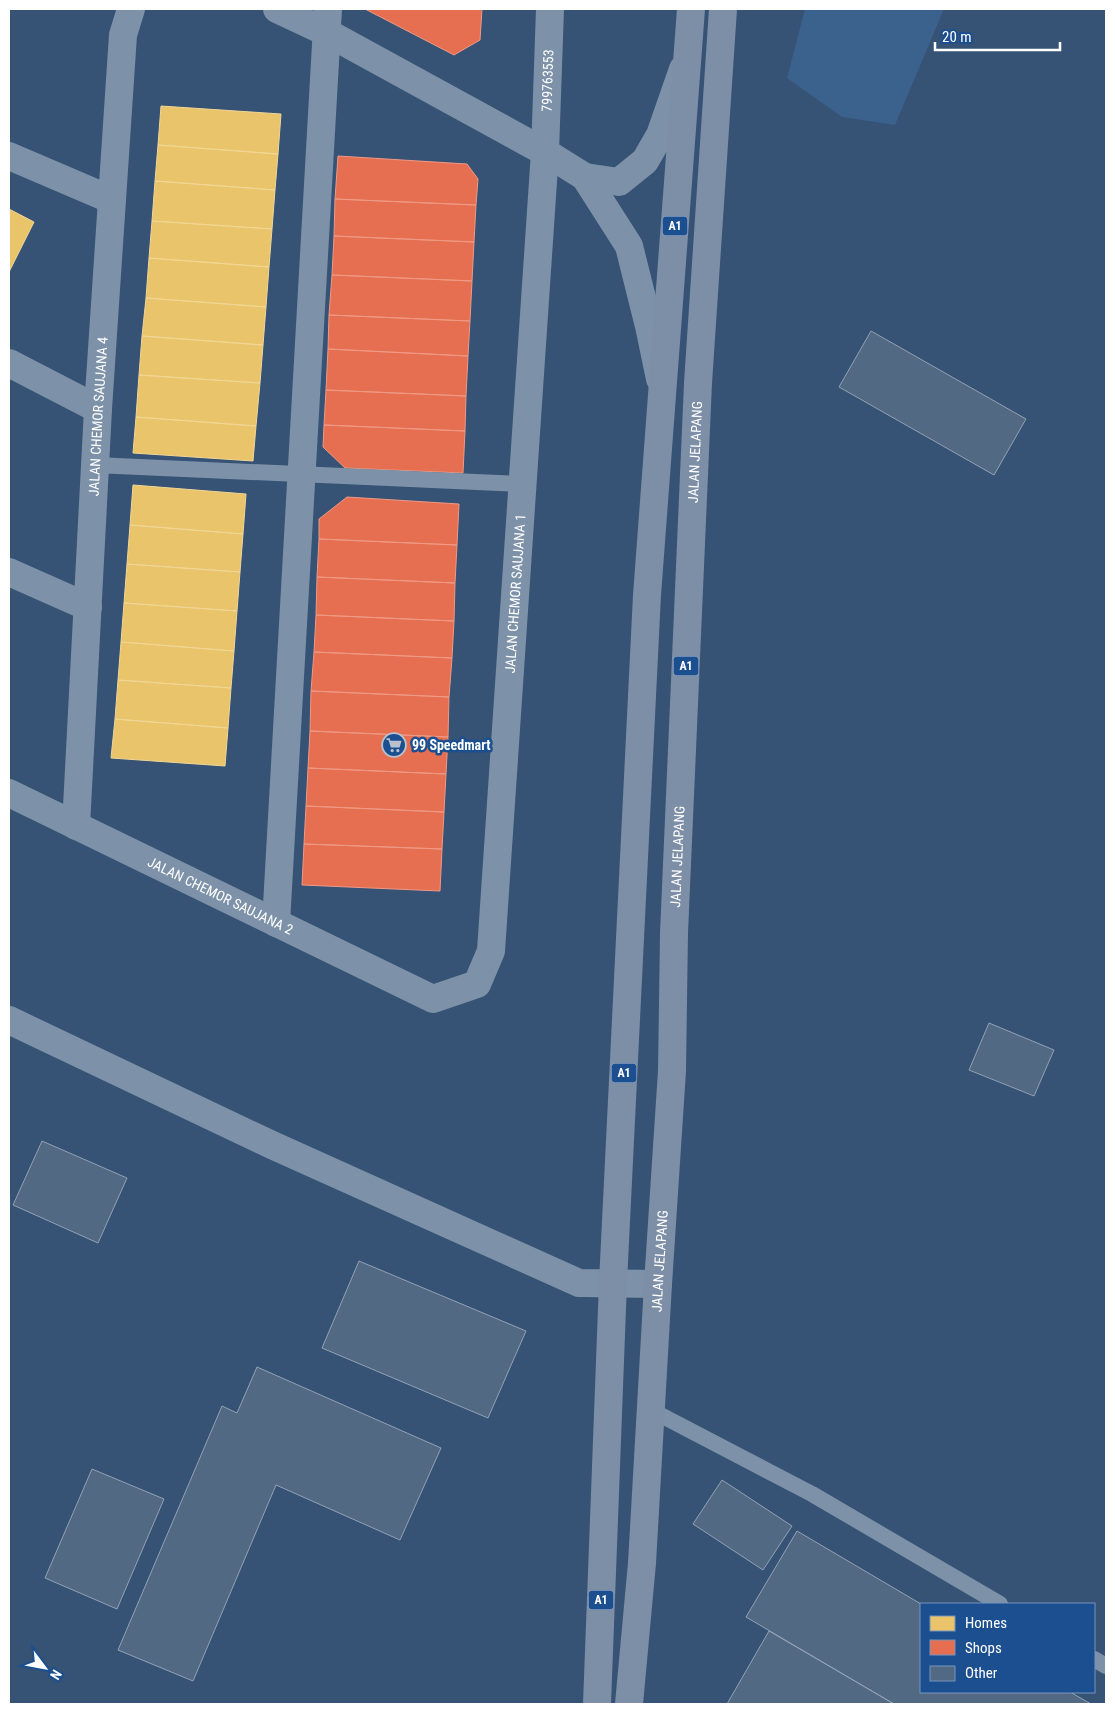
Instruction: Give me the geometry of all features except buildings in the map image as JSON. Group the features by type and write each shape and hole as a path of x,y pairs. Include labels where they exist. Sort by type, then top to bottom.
{"main road":[{"name":"A1","path":"597,1704 613,1282 647,595 691,9"},
{"name":"JALAN JELAPANG","path":"629,1704 642,1563 672,1071 674,933 698,383 723,9"}],"street":[{"name":"JALAN CHEMOR SAUJANA 4","path":"76,826 98,409 123,35 131,9"},
{"path":"277,9 327,21 585,176 619,182 645,161 660,135 687,56"},
{"name":"799763553","path":"545,152 550,9"},
{"path":"276,922 327,21"},
{"name":"JALAN CHEMOR SAUJANA 1","path":"433,998 477,984 491,951 545,152"},
{"path":"9,156 112,200"},
{"path":"585,176 629,246 649,326 663,395"},
{"path":"9,363 98,409"},
{"path":"9,572 88,607"},
{"name":"JALAN CHEMOR SAUJANA 2","path":"9,793 433,998"},
{"path":"9,1020 272,1145 579,1283 658,1284"}],"lane":[{"path":"96,465 522,484"},
{"path":"651,1410 812,1494 998,1603"},
{"path":"1095,1660 1106,1666"}],"water":[{"path":"805,9 944,9 895,125 842,117 787,78"}],"place":[{"name":"99 Speedmart","path":"394,745"}]}
